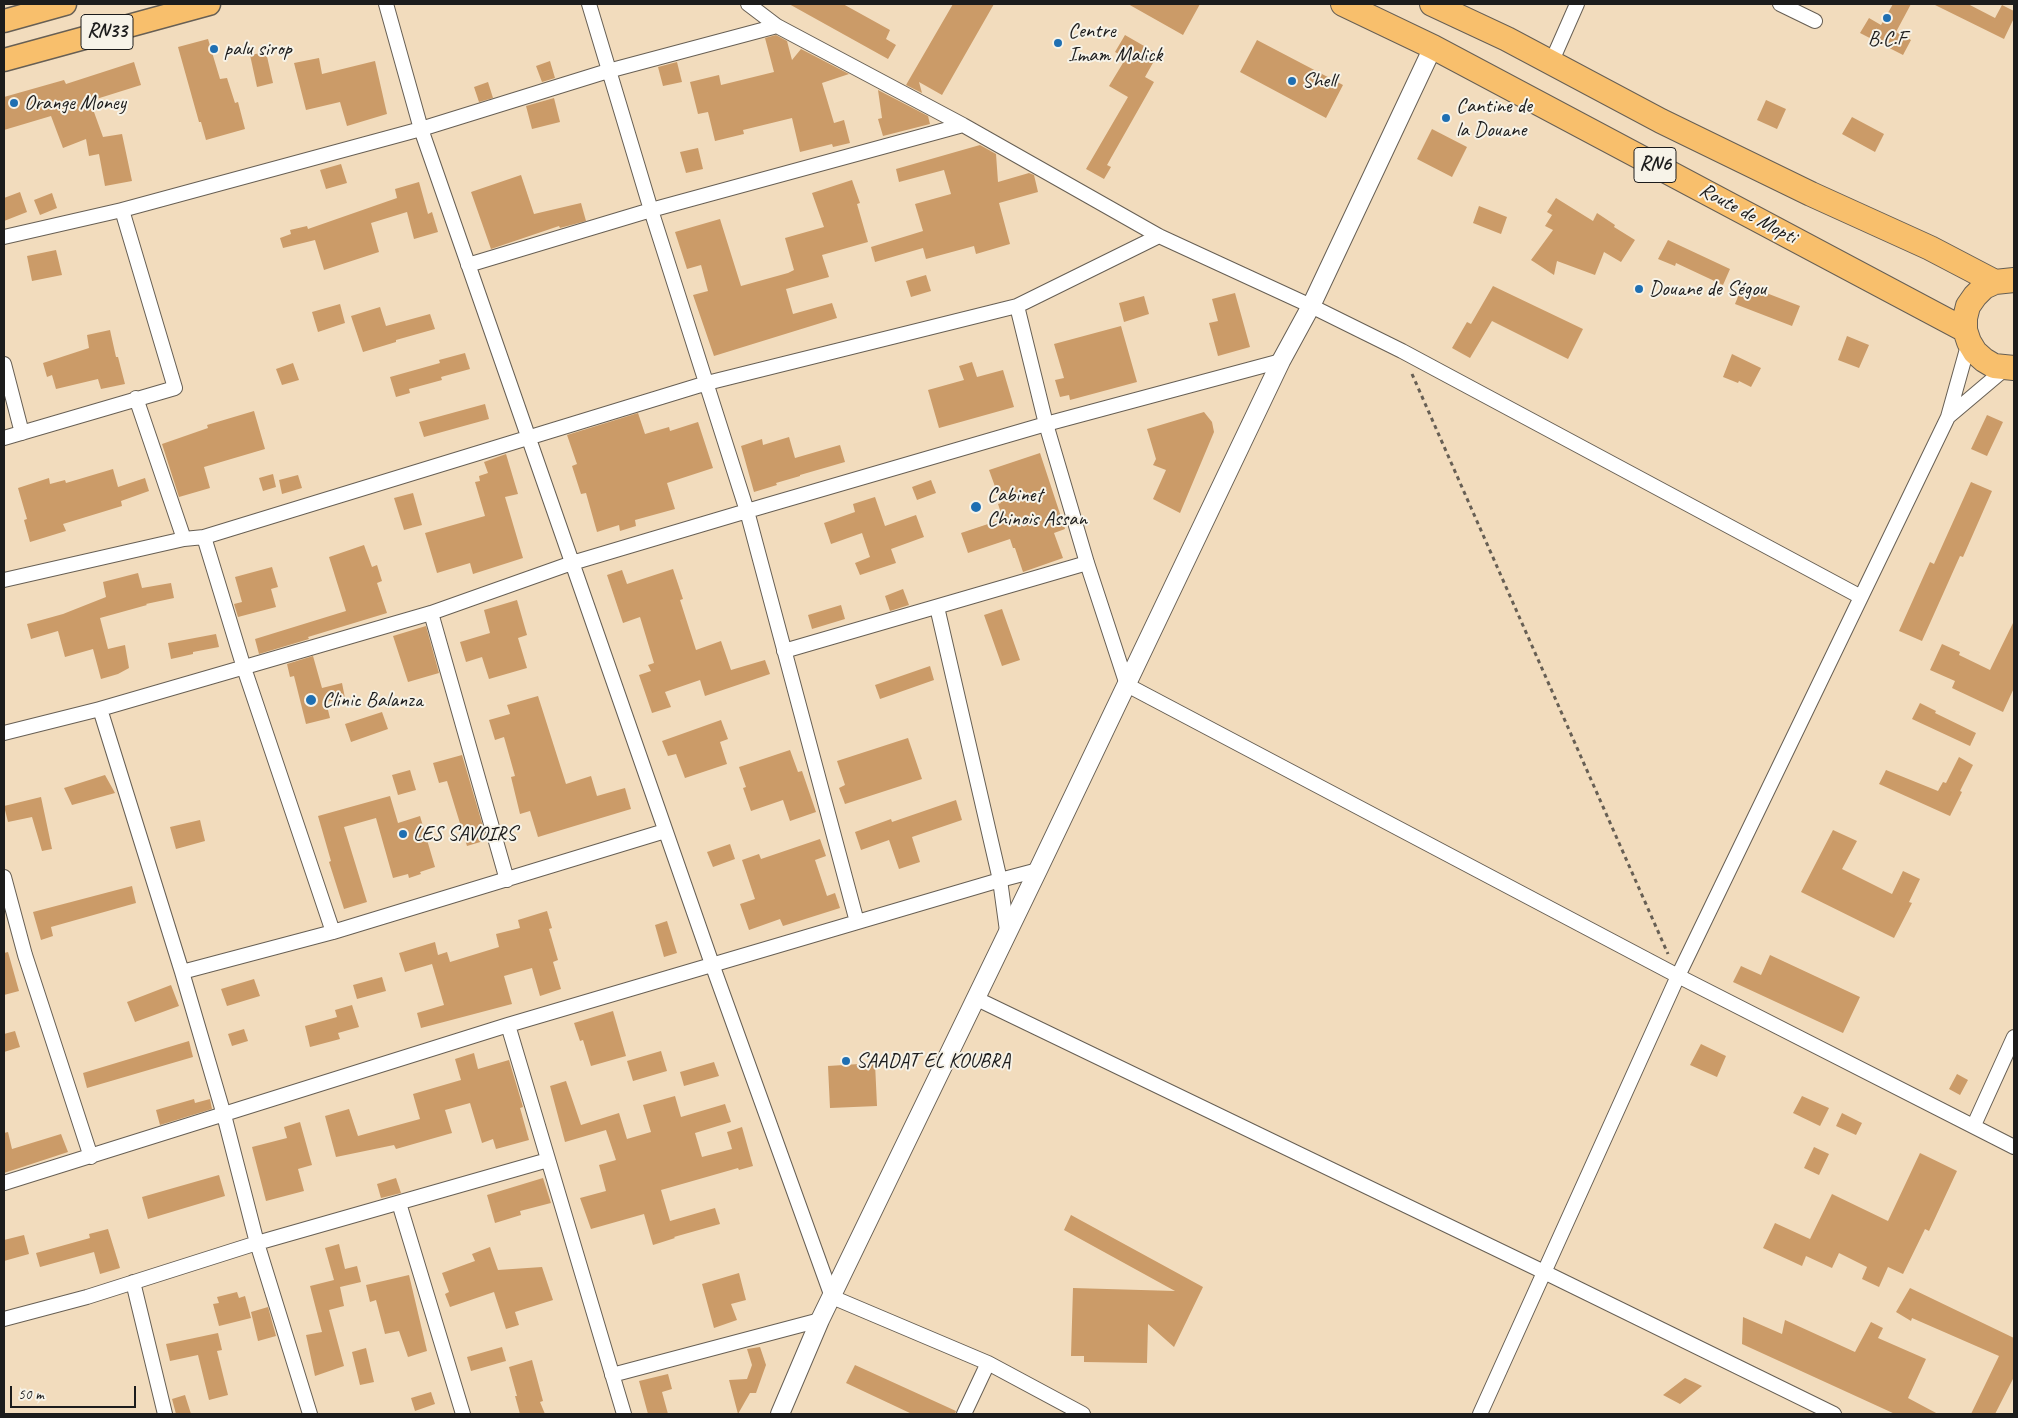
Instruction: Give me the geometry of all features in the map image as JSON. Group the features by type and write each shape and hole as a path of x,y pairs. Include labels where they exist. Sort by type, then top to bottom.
{"highway":[{"name":"Route de Mopti","path":"1343,4 1432,47 1967,336"},
{"name":"Route de Mopti","path":"1432,4 1507,39 1661,121 1811,194 1930,248 2008,278"},
{"path":"2008,278 1984,288 1975,296 1968,306 1965,318 1967,336 1975,352 1994,366 2010,368"}],"main road":[{"name":"RN33","path":"4,21 65,4"},
{"name":"RN33","path":"4,60 209,4"}],"street":[{"path":"386,4 421,129 665,831 832,1297 988,1363 1083,1414"},
{"path":"589,4 651,210 747,511 857,922"},
{"path":"748,4 777,26 963,126 1159,236 1311,306 1402,351 1861,597"},
{"path":"1551,63 1577,4"},
{"path":"1780,4 1815,21"},
{"path":"4,238 122,210 421,129 608,71 777,26"},
{"path":"780,1414 820,1320 1127,685 1281,361 1311,306 1432,47"},
{"path":"468,265 651,210 963,126"},
{"path":"4,438 175,388 122,210"},
{"path":"4,580 204,536 706,383 1017,306 1159,236"},
{"path":"1017,306 1046,424 1127,685 1678,976 2014,1147"},
{"path":"1480,1414 1678,976 1948,417 1967,336"},
{"path":"4,733 100,709 431,613 572,563 747,511 1046,424 1281,361"},
{"path":"4,364 22,433"},
{"path":"1948,417 2010,368"},
{"path":"136,398 184,539"},
{"path":"204,536 244,668 333,932"},
{"path":"784,651 1088,563"},
{"path":"938,607 1000,880 1007,931"},
{"path":"431,613 507,880"},
{"path":"100,709 182,972 224,1115 257,1243 310,1414"},
{"path":"182,972 333,932 665,831"},
{"path":"4,1183 508,1025 1038,870"},
{"path":"4,877 25,955 91,1157"},
{"path":"975,998 1834,1414"},
{"path":"508,1025 624,1414"},
{"path":"1974,1125 2014,1037"},
{"path":"4,1319 87,1297 257,1243 548,1160"},
{"path":"399,1203 464,1414"},
{"path":"133,1282 165,1414"},
{"path":"612,1375 820,1320"},
{"path":"964,1414 988,1363"}],"path":[{"path":"1402,351 1678,976"}],"building":[{"path":"789,4 843,4 890,30 886,39 896,45 888,59"},
{"path":"953,4 994,4 942,95 919,82 922,93 906,85"},
{"path":"1128,4 1200,4 1183,35"},
{"path":"1893,4 1911,4 1896,32 1911,40 1903,55 1860,33 1869,18 1881,25"},
{"path":"1933,4 1968,4 1995,18 2002,5 2014,11 2014,18 2004,39"},
{"path":"776,35 787,41 792,60 801,49 849,74 822,83 834,123 844,120 850,143 833,147 832,144 800,152 792,118 743,130 744,134 715,141 708,112 698,114 690,82 719,75 721,85 774,72 765,38"},
{"path":"1125,35 1158,54 1145,77 1154,82 1107,165 1111,167 1104,179 1086,169 1128,97 1109,86 1126,58 1115,52"},
{"path":"208,39 220,79 227,78 235,103 238,102 245,129 206,140 201,122 199,122 178,47"},
{"path":"1257,40 1343,85 1326,118 1240,72"},
{"path":"266,52 273,83 257,87 250,55"},
{"path":"319,58 322,74 375,61 387,114 347,126 340,102 306,110 294,63"},
{"path":"550,61 555,78 542,82 536,66"},
{"path":"134,62 141,85 90,101 103,137 122,134 132,181 105,186 99,154 89,156 86,139 63,148 51,116 4,130 4,97 64,80 66,84"},
{"path":"677,62 682,82 663,86 658,67"},
{"path":"488,82 493,98 479,102 474,87"},
{"path":"878,90 928,116 930,124 883,136 878,119 882,118"},
{"path":"554,98 560,122 532,129 526,106"},
{"path":"1766,100 1786,109 1777,129 1757,120"},
{"path":"1852,117 1884,134 1875,152 1842,134"},
{"path":"1432,129 1467,147 1452,177 1417,159"},
{"path":"980,145 996,154 998,182 1029,173 1034,175 1038,192 999,203 1010,244 976,254 974,246 926,259 923,248 875,262 871,247 923,231 915,204 951,194 944,170 899,182 896,169"},
{"path":"698,148 703,169 686,173 680,152"},
{"path":"341,164 347,183 326,189 320,170"},
{"path":"521,175 534,214 581,203 586,221 560,228 559,226 491,249 471,192"},
{"path":"852,180 860,203 857,204 868,242 822,255 829,277 786,289 793,314 832,303 837,318 714,356 693,295 708,291 701,265 687,269 675,232 720,219 741,286 788,273 794,270 785,238 824,227 812,193"},
{"path":"419,182 428,214 432,212 438,232 414,239 407,212 371,223 379,252 324,270 315,240 283,248 280,238 291,234 290,230 307,226 308,229 397,198 395,189"},
{"path":"20,192 27,212 4,221 4,198"},
{"path":"52,193 57,208 40,215 34,200"},
{"path":"1556,198 1593,221 1597,213 1615,225 1614,227 1635,240 1621,262 1604,252 1595,275 1557,261 1554,275 1531,260 1553,230 1545,226 1552,215 1547,212"},
{"path":"1479,206 1507,217 1501,234 1473,223"},
{"path":"1668,240 1730,269 1723,285 1676,263 1675,266 1658,259"},
{"path":"56,250 62,275 32,281 27,256"},
{"path":"926,275 931,291 911,297 906,281"},
{"path":"1743,284 1800,306 1792,326 1735,304"},
{"path":"1493,286 1583,329 1568,359 1492,321 1470,358 1452,348 1467,322 1471,324"},
{"path":"1235,293 1250,347 1218,356 1209,323 1218,321 1212,299"},
{"path":"1144,296 1149,314 1124,322 1119,303"},
{"path":"340,304 345,323 318,332 312,312"},
{"path":"380,307 386,326 430,314 435,329 363,352 351,316"},
{"path":"1121,326 1137,382 1070,400 1069,395 1060,397 1055,380 1064,378 1054,344"},
{"path":"110,330 125,384 101,389 98,379 56,389 52,375 47,377 43,363 89,348 87,335"},
{"path":"1847,336 1869,345 1859,368 1838,360"},
{"path":"465,353 470,369 441,377 442,380 409,389 410,393 396,397 390,377 440,363 439,360"},
{"path":"1732,354 1761,368 1751,387 1739,381 1738,383 1723,377"},
{"path":"972,362 977,377 1003,370 1014,407 939,428 928,390 964,380 959,366"},
{"path":"293,363 299,380 282,385 276,369"},
{"path":"485,404 489,419 424,437 419,422"},
{"path":"254,411 265,449 204,467 210,488 179,497 162,444 208,428 207,425"},
{"path":"1204,412 1212,422 1214,432 1180,513 1153,499 1166,470 1153,465 1156,459 1147,429"},
{"path":"638,413 645,434 669,427 670,431 698,422 713,468 667,483 675,509 635,520 636,526 620,531 619,525 597,532 586,493 581,494 572,466 577,464 567,435"},
{"path":"1987,415 2003,422 1987,456 1971,449"},
{"path":"789,437 795,458 840,445 845,462 800,475 754,492 741,446 762,439 763,445"},
{"path":"1040,453 1065,529 1054,533 1063,558 1023,572 1010,539 968,553 961,533 1003,519 998,504 1001,503 989,470"},
{"path":"506,454 518,494 505,497 523,558 473,574 470,563 437,573 425,533 485,516 475,482 480,481 479,476 488,473 484,462"},
{"path":"113,469 118,487 145,478 149,491 121,501 122,506 63,524 66,531 30,542 24,520 27,519 18,488 49,478 50,484 65,480 66,483"},
{"path":"273,474 276,487 263,491 259,478"},
{"path":"298,475 302,488 282,494 279,480"},
{"path":"931,480 936,493 917,500 912,487"},
{"path":"1971,482 1992,491 1963,557 1960,556 1922,641 1899,631 1930,562 1934,564"},
{"path":"413,493 422,525 404,530 394,498"},
{"path":"875,497 885,526 916,515 924,537 891,549 896,563 860,575 855,563 870,557 862,533 831,544 824,523 855,512 853,504"},
{"path":"364,545 372,567 377,565 382,581 377,583 387,613 259,654 255,639 346,611 329,557"},
{"path":"272,567 278,587 271,589 276,607 238,617 234,604 242,602 235,577"},
{"path":"673,569 683,599 680,600 696,650 721,641 731,670 765,660 770,674 705,696 700,680 665,692 671,707 652,713 639,675 651,671 648,665 654,663 640,617 623,623 607,575 622,570 627,584"},
{"path":"138,573 142,588 171,583 174,598 146,604 100,618 108,649 125,645 129,668 118,674 101,679 93,649 65,657 58,631 31,639 27,624 63,614 106,597 103,582"},
{"path":"903,589 909,605 890,611 885,596"},
{"path":"517,600 527,635 518,638 527,668 489,679 482,657 466,662 460,642 490,633 484,610"},
{"path":"841,605 845,619 812,629 808,615"},
{"path":"1002,609 1020,660 1002,666 984,615"},
{"path":"2014,621 2014,688 2003,712 1952,688 1955,681 1930,670 1942,644 1960,652 1959,655 1990,670"},
{"path":"426,626 439,673 408,682 393,636"},
{"path":"216,634 219,647 171,659 168,643"},
{"path":"313,656 322,688 342,683 345,698 326,702 330,718 306,724 294,676 290,677 287,664"},
{"path":"930,666 934,680 880,699 875,685"},
{"path":"538,696 566,784 591,776 597,796 625,788 631,809 538,837 530,811 520,814 511,777 515,776 504,737 495,740 489,720 510,714 507,705"},
{"path":"1920,703 1936,711 1935,713 1976,733 1970,746 1912,719"},
{"path":"382,712 388,729 351,742 345,724"},
{"path":"721,720 728,739 720,742 727,764 685,778 676,754 668,756 662,741"},
{"path":"908,738 922,779 845,804 839,788 845,785 837,761"},
{"path":"790,750 798,772 802,771 816,812 790,821 783,800 751,811 743,788 746,787 739,767"},
{"path":"462,755 487,840 467,846 447,781 439,783 433,763"},
{"path":"1959,757 1973,765 1950,816 1879,784 1886,770 1938,791 1943,782 1946,783"},
{"path":"410,770 416,790 398,795 392,775"},
{"path":"105,775 115,793 72,805 64,788"},
{"path":"390,796 398,823 420,816 435,867 409,878 408,874 393,878 376,818 344,827 367,902 344,909 329,862 331,861 318,816"},
{"path":"41,797 52,849 42,851 32,817 8,822 4,806"},
{"path":"956,800 962,820 912,837 920,862 899,869 889,840 861,850 855,832 891,819 892,822"},
{"path":"200,820 205,841 176,849 170,827"},
{"path":"1833,830 1857,841 1842,869 1892,894 1903,871 1920,879 1909,902 1912,903 1894,938 1801,892"},
{"path":"820,839 826,856 815,860 827,896 835,893 840,908 783,926 780,919 749,930 740,904 755,899 742,860 759,854 761,859"},
{"path":"730,844 735,859 713,867 707,852"},
{"path":"132,886 136,903 51,927 53,936 41,940 33,912"},
{"path":"547,911 552,928 549,929 558,960 553,962 561,989 540,996 532,968 504,976 512,1004 421,1028 417,1013 444,1005 432,964 405,972 399,953 435,942 438,955 447,952 450,962 499,947 496,934 520,928 518,920"},
{"path":"667,921 677,953 664,957 655,925"},
{"path":"8,952 19,991 4,995 4,953"},
{"path":"1770,955 1860,997 1843,1033 1733,982 1741,966 1761,975"},
{"path":"382,977 386,991 357,999 353,985"},
{"path":"254,979 260,996 227,1006 221,989"},
{"path":"171,985 179,1006 135,1022 127,1002"},
{"path":"352,1005 359,1027 338,1033 340,1039 310,1047 305,1026 337,1017 335,1010"},
{"path":"613,1011 626,1056 591,1066 583,1040 580,1041 574,1023"},
{"path":"244,1029 248,1041 232,1046 228,1034"},
{"path":"15,1031 20,1047 4,1052 4,1034"},
{"path":"189,1041 193,1057 87,1088 83,1073"},
{"path":"1701,1044 1726,1056 1717,1077 1690,1065"},
{"path":"661,1051 667,1071 633,1081 627,1061"},
{"path":"474,1053 478,1069 509,1060 523,1107 520,1108 529,1140 496,1149 493,1139 482,1143 470,1103 445,1110 452,1133 396,1149 394,1145 336,1157 325,1116 349,1109 358,1136 420,1119 413,1094 461,1080 455,1059"},
{"path":"714,1062 719,1076 684,1086 680,1072"},
{"path":"875,1063 877,1106 830,1108 828,1066"},
{"path":"1957,1074 1968,1080 1960,1095 1949,1089"},
{"path":"566,1081 581,1125 619,1113 627,1139 651,1132 643,1105 675,1096 681,1117 725,1104 731,1122 695,1133 702,1157 732,1149 727,1132 742,1127 753,1166 739,1170 738,1168 661,1190 670,1221 715,1208 720,1224 653,1245 644,1214 591,1229 580,1198 606,1191 599,1165 616,1160 606,1130 565,1142 550,1086"},
{"path":"1802,1096 1829,1108 1820,1126 1793,1113"},
{"path":"194,1099 195,1103 210,1099 212,1109 160,1125 156,1110"},
{"path":"1842,1113 1862,1123 1856,1135 1836,1126"},
{"path":"300,1122 312,1165 298,1169 304,1191 266,1201 252,1147 287,1138 284,1127"},
{"path":"8,1132 12,1149 61,1134 68,1152 4,1173 4,1133"},
{"path":"1814,1147 1829,1154 1819,1175 1804,1168"},
{"path":"1920,1153 1957,1171 1929,1231 1925,1229 1903,1274 1888,1267 1879,1287 1862,1279 1867,1267 1839,1253 1832,1268 1806,1256 1802,1266 1763,1248 1775,1223 1810,1239 1832,1194 1888,1221"},
{"path":"219,1175 225,1196 148,1219 142,1197"},
{"path":"396,1178 401,1193 381,1198 377,1184"},
{"path":"543,1178 551,1203 520,1211 521,1215 495,1223 487,1195"},
{"path":"1071,1215 1203,1287 1174,1347 1148,1324 1147,1363 1084,1362 1084,1356 1071,1356 1073,1288 1175,1291 1064,1230"},
{"path":"108,1229 120,1268 100,1274 94,1252 40,1267 36,1253 90,1238 89,1234"},
{"path":"24,1235 29,1254 4,1261 4,1240"},
{"path":"339,1244 345,1269 357,1266 361,1282 340,1287 344,1306 329,1310 344,1366 315,1376 306,1335 322,1332 310,1286 334,1280 325,1248"},
{"path":"490,1247 498,1270 542,1267 553,1300 515,1312 519,1325 506,1329 494,1292 450,1307 445,1294 449,1292 442,1273 475,1261 472,1254"},
{"path":"739,1273 746,1300 731,1304 737,1320 714,1328 702,1284"},
{"path":"409,1275 427,1351 408,1357 399,1331 385,1334 376,1300 370,1302 366,1285"},
{"path":"1910,1288 2014,1338 2014,1377 1995,1414 1971,1414 1999,1356 1912,1318 1911,1321 1896,1312"},
{"path":"237,1292 239,1298 245,1296 251,1318 219,1326 213,1304 219,1303 217,1297"},
{"path":"268,1307 276,1336 258,1341 251,1312"},
{"path":"1743,1317 1782,1334 1785,1320 1855,1352 1871,1322 1883,1328 1878,1338 1926,1359 1908,1398 1938,1414 1895,1414 1742,1344"},
{"path":"218,1333 222,1350 217,1351 228,1395 209,1400 198,1355 170,1361 166,1344"},
{"path":"502,1347 506,1361 471,1371 467,1357"},
{"path":"760,1347 766,1365 756,1393 750,1393 738,1414 729,1380 747,1379 752,1365 747,1349"},
{"path":"366,1348 374,1382 360,1385 352,1352"},
{"path":"532,1360 543,1401 540,1402 545,1414 520,1414 515,1396 517,1396 509,1367"},
{"path":"855,1365 956,1411 955,1414 912,1414 846,1383"},
{"path":"668,1374 672,1389 662,1392 668,1414 648,1414 639,1381"},
{"path":"1685,1378 1702,1386 1680,1404 1663,1395"},
{"path":"431,1392 435,1404 415,1411 411,1398"},
{"path":"185,1395 191,1414 176,1414 172,1399"}],"place":[{"name":"B.C.F","path":"1887,18"},
{"name":"Centre Imam Malick","path":"1058,43"},
{"name":"palu sirop","path":"214,49"},
{"name":"Shell","path":"1292,81"},
{"name":"Orange Money","path":"14,103"},
{"name":"Cantine de la Douane","path":"1446,118"},
{"name":"Douane de Ségou","path":"1639,289"},
{"name":"Cabinet Chinois Assan","path":"976,507"},
{"name":"Clinic Balanza","path":"311,700"},
{"name":"LES SAVOIRS","path":"403,834"},
{"name":"SAADAT EL KOUBRA","path":"846,1061"}]}
